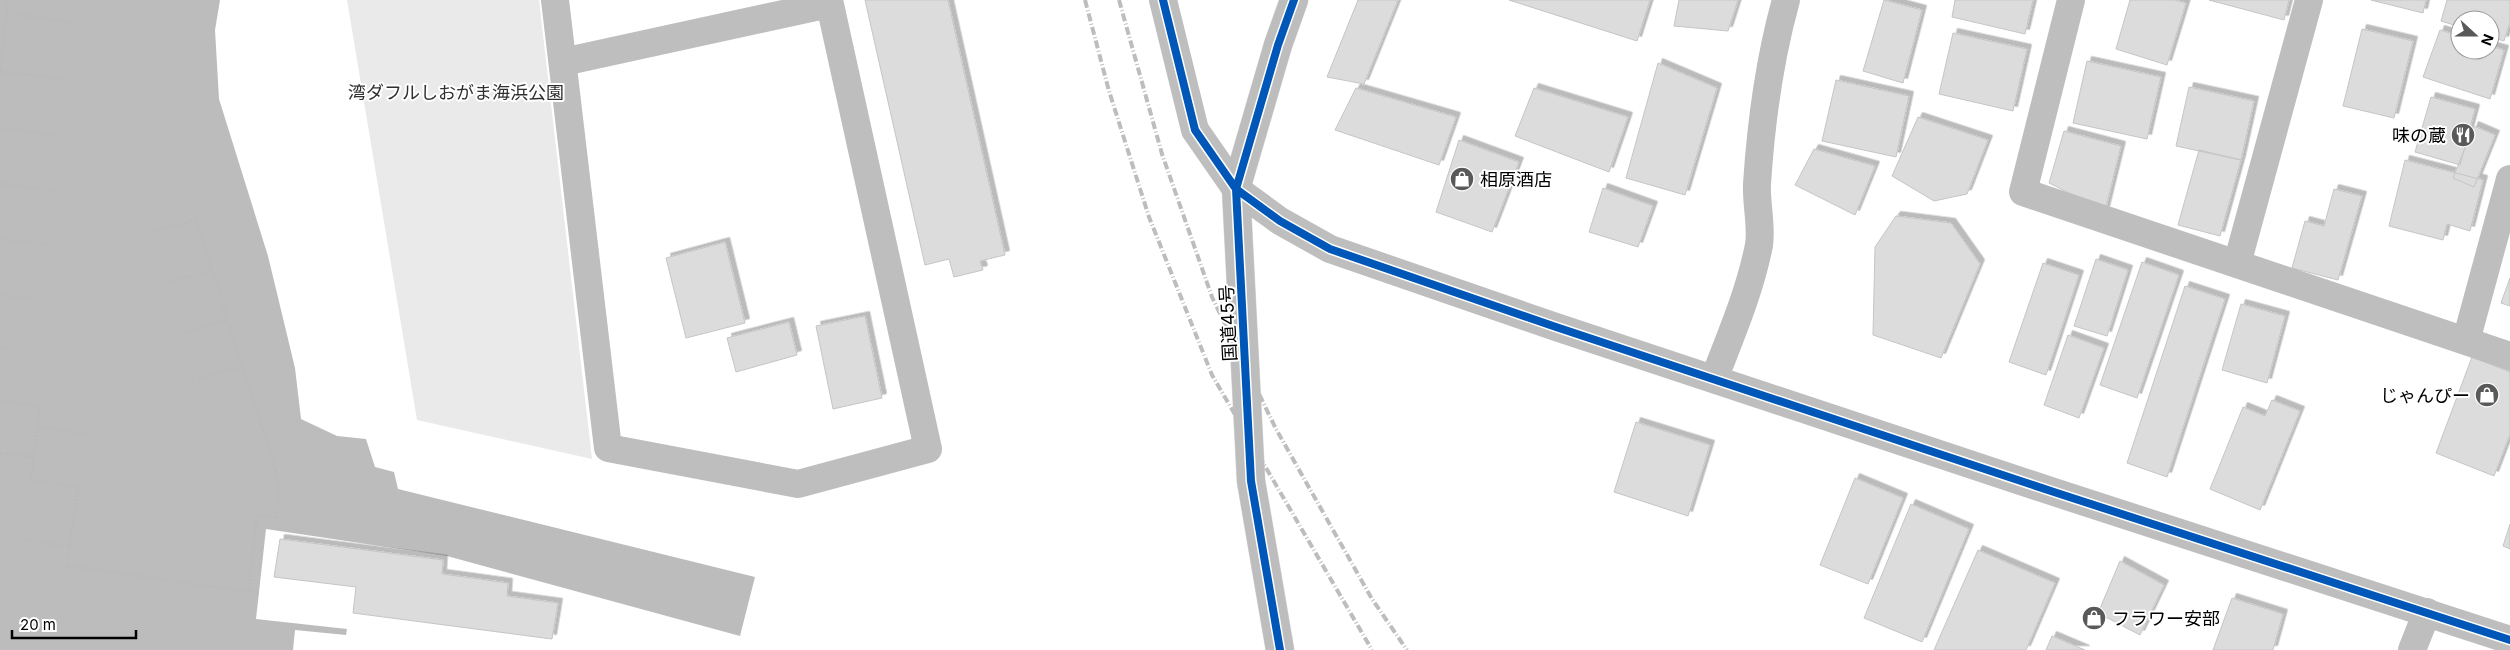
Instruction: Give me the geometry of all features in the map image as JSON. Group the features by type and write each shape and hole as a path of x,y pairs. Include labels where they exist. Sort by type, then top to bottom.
{"highway":[{"name":"国道45号","path":"1280,650 1251,481 1236,189 1278,46 1294,0"}],"street":[{"path":"555,0 608,448 798,484 928,448 829,2 563,62"},
{"path":"1163,0 1195,130 1236,189 1280,221 1330,249 1556,327 2510,640"},
{"path":"1714,379 1746,293 1759,243 1757,188 1762,119 1775,39 1786,0"},
{"path":"2071,0 2023,192 2510,356"},
{"path":"2236,264 2309,0"},
{"path":"2466,341 2510,178"},
{"path":"2412,650 2427,612"}],"path":[{"path":"8,0 2,36 0,72 64,79"},
{"path":"7,13 71,22"},
{"path":"0,128 57,135"},
{"path":"0,184 54,190"},
{"path":"154,232 196,219 280,482 277,518 256,515 248,591"},
{"path":"0,239 47,244"},
{"path":"164,284 212,270"},
{"path":"0,295 45,300"},
{"path":"181,334 228,319"},
{"path":"0,347 21,350"},
{"path":"199,379 243,366"},
{"path":"0,401 40,406 31,480 78,487 67,566 259,592"},
{"path":"38,427 87,434"},
{"path":"0,453 34,457"},
{"path":"21,538 70,547"}],"green space":[{"name":"湾ダフルしおがま海浜公園","path":"347,0 539,0 592,459 417,420"}],"shaded area":[{"path":"0,0 220,0 215,30 219,99 268,256 295,368 301,419 337,436 366,439 375,467 394,472 398,489 755,577 740,636 447,556 266,529 256,619 347,629 346,635 295,630 293,650 0,650"}],"building":[{"path":"865,0 948,0 1005,255 980,261 983,270 954,277 949,259 925,265"},
{"path":"1358,0 1398,0 1364,84 1327,77"},
{"path":"1509,0 1650,0 1637,41"},
{"path":"1679,0 1738,0 1728,31 1674,26"},
{"path":"1884,0 1922,10 1903,83 1863,71"},
{"path":"1955,0 2033,0 2025,34 1952,17"},
{"path":"2130,0 2175,0 2186,3 2167,65 2116,49"},
{"path":"2209,0 2289,0 2284,20"},
{"path":"2371,0 2426,0 2423,13"},
{"path":"2447,0 2510,0 2510,22 2504,41 2500,40 2500,10 2450,10 2450,24 2441,21"},
{"path":"2362,29 2413,41 2394,118 2343,106"},
{"path":"2440,30 2450,33 2450,60 2500,60 2500,49 2504,50 2490,99 2423,77"},
{"path":"1953,33 2027,49 2013,111 1939,94"},
{"path":"2087,61 2161,77 2147,139 2073,123"},
{"path":"1658,63 1717,88 1685,195 1626,178"},
{"path":"1836,80 1909,96 1896,157 1822,141"},
{"path":"2189,87 2254,101 2241,160 2176,146"},
{"path":"1356,88 1456,117 1439,165 1335,130"},
{"path":"1534,88 1628,117 1609,172 1515,136"},
{"path":"2431,97 2475,109 2460,165 2415,152"},
{"path":"1918,117 1988,140 1967,194 1934,201 1892,176"},
{"path":"2474,126 2495,135 2474,187 2453,178"},
{"path":"2064,131 2121,146 2105,211 2049,183"},
{"path":"1459,140 1519,162 1492,232 1436,212"},
{"path":"1814,149 1875,166 1855,215 1795,185"},
{"path":"2199,150 2241,160 2220,236 2178,225"},
{"path":"2405,160 2483,180 2470,231 2447,224 2443,240 2389,226"},
{"path":"1603,188 1653,206 1638,247 1589,232"},
{"path":"2334,189 2362,196 2338,280 2292,268 2305,221 2324,226"},
{"path":"1896,216 1951,223 1980,264 1941,358 1873,335 1875,247"},
{"path":"725,242 745,323 686,338 666,258"},
{"path":"2096,259 2128,270 2107,336 2074,326"},
{"path":"2142,262 2179,275 2137,398 2100,385"},
{"path":"2043,263 2079,275 2046,375 2009,362"},
{"path":"2510,278 2510,306 2501,303"},
{"path":"2185,286 2225,299 2167,477 2127,463"},
{"path":"2241,304 2285,316 2267,383 2222,370"},
{"path":"865,316 882,398 833,409 816,326"},
{"path":"789,322 797,355 736,372 727,338"},
{"path":"2068,335 2104,348 2079,418 2044,405"},
{"path":"2472,357 2510,372 2510,434 2494,476 2436,453"},
{"path":"2272,400 2300,411 2260,510 2210,489 2243,407 2265,416"},
{"path":"1636,422 1710,445 1688,516 1614,492"},
{"path":"1855,478 1903,498 1868,584 1820,565"},
{"path":"1911,504 1969,529 1922,642 1864,618"},
{"path":"2510,524 2510,549 2503,546"},
{"path":"280,539 443,560 442,574 508,583 507,596 558,603 552,639 353,613 356,587 274,577"},
{"path":"1978,550 2055,583 2026,650 1934,650"},
{"path":"2120,561 2164,585 2140,635 2098,613"},
{"path":"2232,598 2283,614 2273,650 2213,650"},
{"path":"2052,636 2085,650 2046,650"}],"railway":[{"path":"1085,0 1109,91 1149,217 1212,375 1372,650"},
{"path":"1119,0 1162,154 1212,297 1276,429 1372,599 1407,650"}],"cycle path":[{"path":"1163,0 1195,130 1236,189 1280,221 1330,249 1556,327 2057,493 2510,640"},
{"path":"1280,650 1251,481 1236,189 1278,45 1294,0"}],"place":[{"name":"味の蔵","path":"2463,135"},
{"name":"相原酒店","path":"1462,179"},
{"name":"じゃんぴー","path":"2487,395"},
{"name":"フラワー安部","path":"2094,618"}]}
